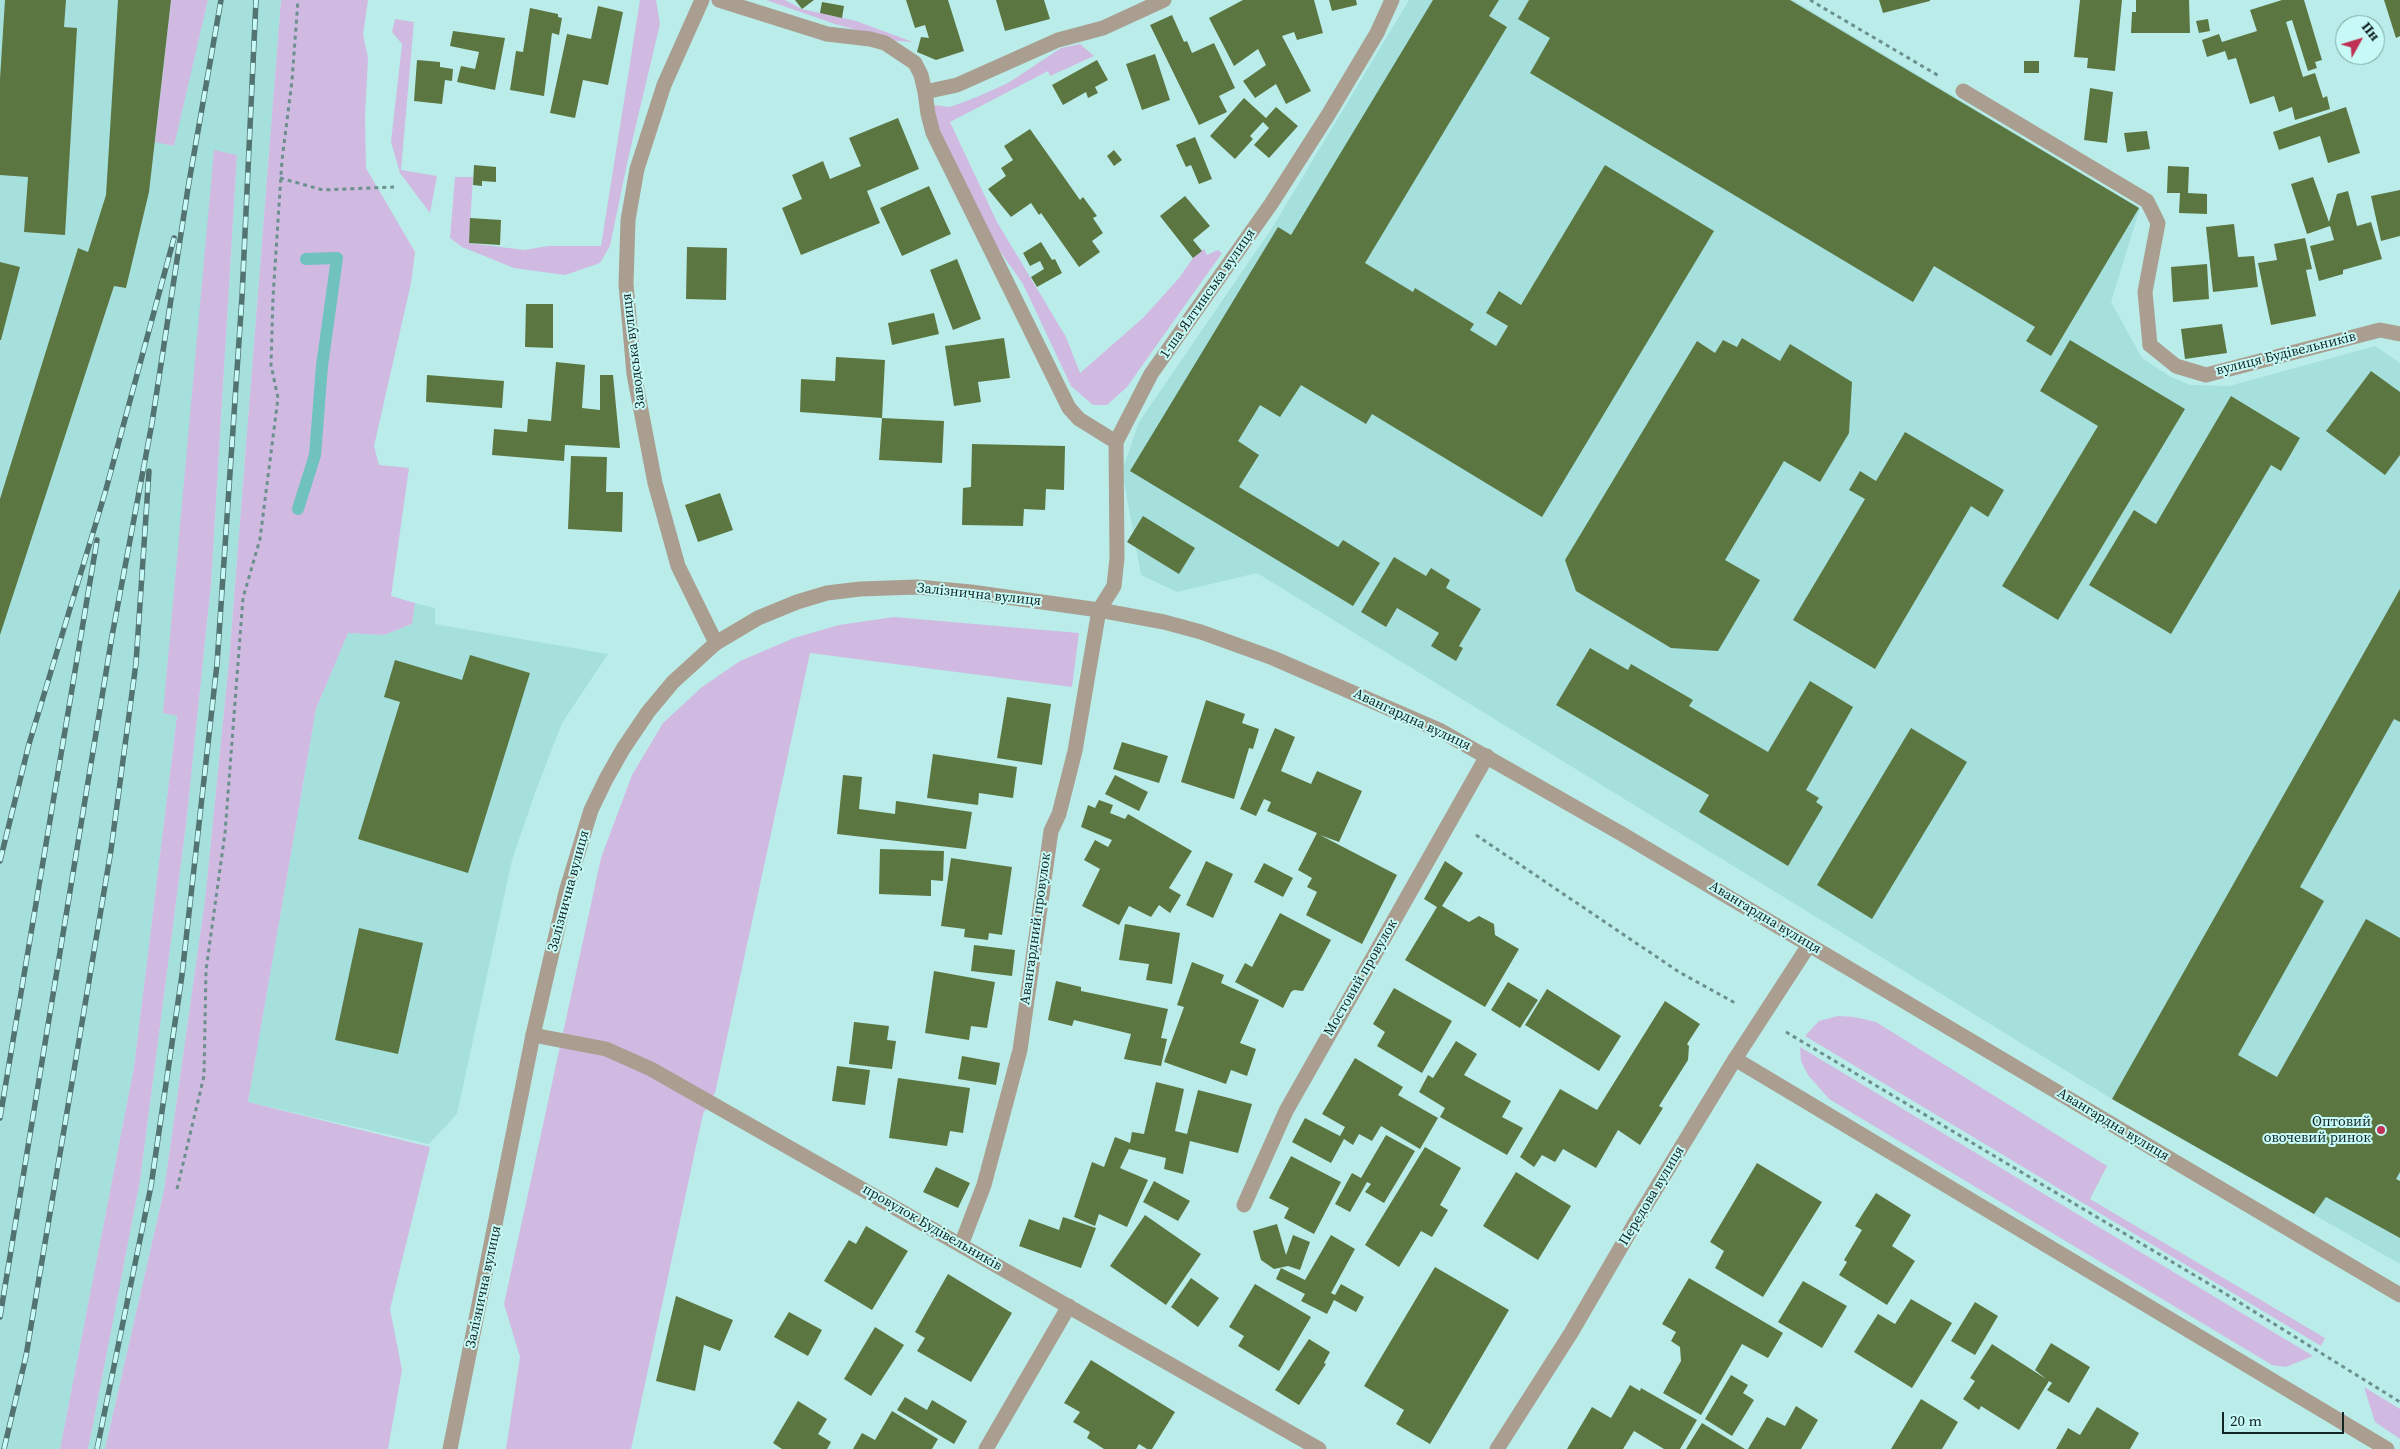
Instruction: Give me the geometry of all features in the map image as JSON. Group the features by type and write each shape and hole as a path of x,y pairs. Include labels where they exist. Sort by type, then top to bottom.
{"street":[{"name":"Заводська вулиця","path":"702,0 664,85 637,169 628,220 626,284 634,374 655,483 678,566 716,642"},
{"path":"719,0 827,34 870,39 886,43 915,63 922,75 928,114 934,133 1069,408 1079,419 1116,442"},
{"path":"925,92 964,82 1058,40 1102,28 1164,0"},
{"name":"1-ша Ялтинська вулиця","path":"1099,610 1114,586 1117,569 1116,442 1151,374 1271,204 1328,115 1377,34 1392,0"},
{"name":"вулиця Будівельників","path":"1963,91 2147,200 2158,223 2145,292 2150,345 2176,366 2206,375 2380,330 2400,334"},
{"name":"Залізнична вулиця","path":"450,1449 533,1035 572,866 602,787 622,749 648,712 673,682 716,642 758,618 797,602 827,594 860,588 917,587 971,592 1099,610"},
{"name":"Авангардна вулиця","path":"1099,610 1164,622 1237,644 1441,731 1487,756 1809,945 2400,1295"},
{"name":"Авангардний провулок","path":"961,1245 984,1186 1020,1050 1050,832 1059,814 1074,751 1099,610"},
{"name":"Мостовий провулок","path":"1244,1205 1286,1111 1487,756"},
{"name":"Передова вулиця","path":"1497,1449 1571,1333 1630,1231 1735,1059 1809,945"},
{"name":"провулок Будівельників","path":"533,1035 606,1050 651,1069 1319,1449"},
{"path":"1735,1059 2387,1449"},
{"path":"986,1449 1069,1306"}],"path":[{"path":"177,1189 204,1076 206,970 225,833 243,598 260,540 278,398 272,365 273,297 280,178 292,81 298,0"},
{"path":"1810,0 1963,91"},
{"path":"280,178 323,190 394,187"},
{"path":"1452,819 1679,972 1762,1018 2212,1286 2400,1402"}],"shaded area":[{"path":"0,0 171,0 155,141 173,146 208,0 281,0 229,661 205,900 164,1190 105,1449 88,1449 140,1181 186,825 211,584 237,155 215,151 164,713 177,716 134,1067 60,1449 0,1449"},
{"path":"171,0 208,0 174,146 155,142"},
{"path":"281,0 368,0 363,35 368,57 365,117 366,168 415,252 411,283 374,446 379,465 409,468 391,596 415,603 412,624 384,635 348,633 316,709 248,1102 430,1147 390,1309 402,1370 388,1449 105,1449 164,1190 205,900 229,661"},
{"path":"640,0 656,0 660,24 628,159 610,246 600,263 565,275 514,268 462,247 450,238 455,177 473,177 469,243 524,250 548,246 601,246"},
{"path":"766,0 785,0 802,9 856,21 913,42 897,41 835,24"},
{"path":"1409,0 1793,0 2140,208 2111,302 2142,358 2171,377 2190,385 2229,386 2375,346 2400,363 2400,1264 2112,1099 1257,573 1177,592 1141,575 1122,471 1139,422 1272,228"},
{"path":"395,19 414,22 401,170 437,176 430,213 400,173 391,142 402,44 392,32"},
{"path":"1080,44 1094,56 1050,76 1048,71 950,122 997,222 1066,337 1080,373 1143,318 1179,278 1193,258 1204,249 1207,255 1218,250 1222,253 1127,387 1107,405 1093,405 1071,386 1023,284 983,227 938,130 932,109 935,105 950,107 977,97 1008,83 1061,48"},
{"path":"214,150 237,155 211,584 186,825 140,1181 88,1449 60,1449 134,1067 177,716 163,713"},
{"path":"415,603 435,608 435,624 608,654 562,723 535,793 512,860 457,1114 429,1144 248,1102 316,709 348,633 384,635 412,624"},
{"path":"894,617 1079,633 1072,687 810,653 715,1093 703,1114 631,1449 506,1449 520,1357 504,1304 601,858 632,775 663,723 702,687 740,661 794,638 839,625"},
{"path":"1838,1016 1854,1017 1876,1022 2107,1166 2090,1199 2325,1338 2321,1346 1805,1036 1819,1021"},
{"path":"1800,1047 2313,1356 2286,1367 2272,1365 1829,1099 1808,1075 1801,1061"},
{"path":"2364,1387 2400,1409 2400,1439 2375,1422"}],"building":[{"path":"5,0 66,0 64,27 77,28 65,235 24,232 28,177 0,175 0,79"},
{"path":"118,0 171,0 149,192 126,288 114,286 0,635 0,499 78,248 88,252 106,195"},
{"path":"795,0 814,0 802,9"},
{"path":"906,0 948,0 964,51 936,60 917,52 921,37 929,38 925,25 915,28"},
{"path":"996,0 1044,0 1050,19 1005,31"},
{"path":"1243,0 1314,0 1323,33 1297,40 1294,32 1282,36 1311,91 1286,104 1276,84 1255,98 1243,81 1266,65 1258,49 1234,66 1209,18"},
{"path":"1329,0 1356,0 1357,5 1332,11"},
{"path":"1433,0 1499,0 1489,16 1507,27 1365,263 1413,292 1415,288 1474,324 1470,330 1496,346 1508,326 1486,313 1499,291 1521,305 1605,165 1714,231 1542,517 1372,414 1366,424 1301,385 1280,417 1260,405 1238,441 1259,455 1239,487 1338,547 1343,540 1380,563 1353,606 1130,471 1278,227 1291,235"},
{"path":"1529,0 1790,0 2139,208 2051,356 2026,341 2035,327 1934,266 1913,302 1530,73 1550,38 1518,19"},
{"path":"1879,0 1930,0 1930,1 1883,13"},
{"path":"2080,0 2122,0 2115,71 2087,68 2088,58 2074,57"},
{"path":"2136,0 2189,0 2190,33 2131,33 2132,12 2136,12"},
{"path":"2282,0 2304,0 2322,60 2315,62 2317,68 2308,71 2292,20 2286,22 2303,77 2315,73 2323,98 2327,96 2330,109 2295,120 2292,107 2279,112 2274,96 2250,104 2236,58 2228,60 2225,51 2207,57 2202,40 2219,34 2222,42 2257,31 2250,10"},
{"path":"2384,0 2400,0 2400,36 2396,38"},
{"path":"822,2 844,6 842,18 820,13"},
{"path":"598,6 623,12 608,85 583,80 575,118 550,113 567,34 591,39"},
{"path":"530,8 558,14 558,17 562,18 559,35 552,33 544,96 510,90 516,51 523,52"},
{"path":"1172,15 1184,42 1187,41 1192,53 1214,43 1235,88 1219,96 1227,112 1199,125 1150,25"},
{"path":"2208,19 2210,31 2199,33 2196,21"},
{"path":"453,31 505,38 495,90 457,82 461,66 475,69 479,52 450,46"},
{"path":"1155,54 1170,100 1142,110 1126,64"},
{"path":"417,60 440,62 440,67 453,69 452,81 445,80 442,104 414,101"},
{"path":"1097,60 1108,80 1095,87 1098,93 1088,98 1086,92 1063,105 1052,85"},
{"path":"2024,61 2039,61 2039,73 2024,73"},
{"path":"2090,88 2113,92 2107,143 2084,140"},
{"path":"1244,98 1266,118 1276,107 1298,126 1269,158 1254,145 1269,128 1263,122 1250,136 1253,139 1235,159 1210,136"},
{"path":"2346,107 2360,153 2328,163 2320,136 2279,150 2273,132"},
{"path":"898,118 919,169 867,191 880,223 801,255 782,208 802,199 792,175 823,161 830,179 861,166 849,138"},
{"path":"1030,129 1080,200 1083,197 1097,216 1093,218 1103,233 1092,241 1100,252 1079,267 1041,213 1039,215 1031,203 1011,217 988,189 1006,176 1001,168 1013,160 1004,146"},
{"path":"2147,131 2150,149 2127,152 2124,133"},
{"path":"1195,137 1212,179 1199,184 1191,165 1186,167 1176,145"},
{"path":"1114,150 1122,160 1114,166 1107,156"},
{"path":"474,165 496,167 496,182 482,181 482,186 473,185"},
{"path":"2168,166 2189,167 2188,193 2207,194 2207,214 2179,213 2180,193 2167,193"},
{"path":"2313,177 2329,222 2337,194 2348,191 2357,226 2371,222 2382,259 2343,270 2343,274 2319,281 2310,246 2334,240 2330,226 2307,234 2291,184"},
{"path":"929,186 951,234 902,256 880,208"},
{"path":"2400,190 2400,236 2381,241 2371,196"},
{"path":"1185,196 1210,226 1193,240 1202,251 1193,258 1160,216"},
{"path":"470,218 501,220 500,245 469,243"},
{"path":"2234,224 2238,257 2254,256 2258,287 2213,292 2206,227"},
{"path":"2305,238 2312,269 2306,270 2316,316 2271,325 2258,263 2277,260 2274,244"},
{"path":"1041,242 1052,260 1055,259 1062,273 1037,287 1031,277 1044,269 1040,261 1030,266 1023,253"},
{"path":"687,247 727,248 726,300 686,299"},
{"path":"957,259 981,319 953,330 930,270"},
{"path":"0,262 20,267 1,340 0,340"},
{"path":"2207,264 2209,299 2173,302 2171,267"},
{"path":"526,304 553,304 553,348 525,347"},
{"path":"934,313 939,334 892,345 888,323"},
{"path":"2222,324 2227,353 2185,359 2181,329"},
{"path":"1004,338 1010,378 978,382 981,402 954,406 945,346"},
{"path":"1742,338 1780,361 1790,344 1852,382 1849,433 1820,482 1784,461 1725,560 1760,580 1718,651 1671,648 1576,591 1565,560 1697,341 1715,353 1723,340 1737,347"},
{"path":"2070,340 2185,409 2058,620 2002,586 2098,426 2040,391"},
{"path":"836,357 885,360 882,418 800,412 801,379 835,381"},
{"path":"556,362 585,365 582,408 600,410 600,375 613,375 620,448 565,445 564,461 492,455 494,429 527,432 528,419 551,421"},
{"path":"2371,371 2400,392 2400,455 2385,475 2326,431"},
{"path":"427,375 504,381 502,408 426,402"},
{"path":"2231,396 2300,438 2281,471 2271,465 2171,634 2089,585 2134,510 2156,524"},
{"path":"882,418 944,421 942,463 879,460"},
{"path":"1905,432 2004,490 1988,517 1971,506 1875,669 1793,620 1865,499 1849,490 1860,471 1876,481"},
{"path":"972,444 1065,446 1064,490 1046,489 1045,510 1024,509 1023,526 962,525 963,488 971,487"},
{"path":"571,456 607,457 606,492 623,492 622,532 568,529"},
{"path":"720,493 733,530 698,542 685,505"},
{"path":"1143,516 1195,548 1179,574 1127,542"},
{"path":"1394,557 1426,576 1431,568 1450,580 1446,588 1481,609 1459,646 1463,648 1456,661 1431,646 1439,633 1397,608 1386,627 1361,612"},
{"path":"2400,589 2400,722 2394,719 2300,887 2324,901 2238,1055 2277,1077 2366,919 2400,938 2400,1172 2396,1179 2400,1181 2400,1238 2326,1197 2314,1214 2112,1099"},
{"path":"1590,648 1628,670 1631,664 1693,700 1689,706 1768,752 1810,681 1853,707 1806,790 1819,798 1816,802 1823,807 1788,866 1699,812 1709,795 1556,705"},
{"path":"470,655 530,673 468,873 358,839 400,702 384,697 395,660 462,680"},
{"path":"1007,697 1051,704 1042,765 997,758"},
{"path":"1206,700 1245,714 1242,723 1259,729 1253,749 1249,748 1234,799 1181,782"},
{"path":"1275,728 1295,737 1281,771 1311,784 1317,771 1362,791 1339,842 1320,835 1397,875 1362,944 1306,915 1317,892 1307,887 1312,878 1298,870 1317,833 1267,811 1271,802 1264,799 1256,816 1240,809"},
{"path":"1911,728 1967,762 1872,919 1817,885"},
{"path":"1122,742 1168,756 1159,783 1113,769"},
{"path":"933,754 1017,767 1013,798 979,793 978,805 927,798"},
{"path":"843,775 862,777 859,809 895,814 896,801 972,812 966,849 837,834"},
{"path":"1115,775 1148,792 1139,811 1105,794"},
{"path":"1099,800 1113,805 1110,813 1125,819 1128,814 1192,851 1169,888 1181,895 1170,913 1159,905 1151,917 1129,906 1119,925 1082,906 1100,869 1084,860 1095,840 1108,847 1112,840 1081,827 1088,805 1095,808"},
{"path":"880,849 944,851 943,881 931,880 931,896 879,894"},
{"path":"951,858 1012,867 1002,935 989,933 988,940 964,937 965,929 941,926"},
{"path":"1206,861 1233,874 1213,918 1186,905"},
{"path":"1445,861 1463,873 1442,906 1469,922 1479,916 1494,924 1495,935 1519,949 1485,1007 1405,960 1437,907 1424,899"},
{"path":"1264,863 1293,878 1283,897 1254,882"},
{"path":"1280,913 1331,940 1303,991 1294,990 1291,992 1283,1008 1235,982 1245,963 1252,967"},
{"path":"1125,924 1180,933 1172,984 1146,980 1149,964 1119,960"},
{"path":"359,928 423,943 398,1054 335,1040"},
{"path":"974,945 1015,950 1012,976 971,971"},
{"path":"1192,962 1224,975 1221,983 1259,1000 1240,1043 1256,1049 1247,1076 1231,1070 1226,1084 1164,1062 1184,1007 1177,1005"},
{"path":"934,971 995,982 987,1028 971,1026 969,1040 925,1033"},
{"path":"1056,981 1081,987 1081,991 1168,1009 1161,1038 1167,1039 1161,1066 1124,1059 1131,1034 1074,1020 1072,1026 1048,1020"},
{"path":"1508,982 1538,1000 1520,1028 1491,1010"},
{"path":"1394,988 1452,1021 1422,1073 1377,1046 1385,1032 1373,1024"},
{"path":"1547,989 1621,1036 1599,1071 1525,1025"},
{"path":"1665,1001 1700,1024 1687,1044 1689,1046 1688,1060 1659,1106 1663,1108 1640,1145 1618,1130 1596,1168 1563,1149 1555,1162 1542,1155 1534,1167 1520,1157 1560,1089 1597,1110"},
{"path":"854,1022 889,1026 887,1040 896,1041 892,1069 849,1064"},
{"path":"1456,1041 1477,1054 1464,1075 1511,1101 1502,1117 1523,1128 1507,1155 1440,1117 1445,1108 1419,1092 1428,1075 1433,1078"},
{"path":"962,1056 1000,1063 996,1085 958,1079"},
{"path":"1355,1058 1403,1087 1398,1095 1438,1118 1420,1149 1381,1126 1372,1141 1359,1134 1353,1145 1344,1139 1331,1163 1292,1142 1305,1118 1340,1136 1345,1127 1322,1114"},
{"path":"837,1066 870,1070 865,1105 832,1101"},
{"path":"898,1078 970,1088 963,1133 950,1131 947,1146 889,1138"},
{"path":"1156,1082 1184,1089 1175,1131 1187,1134 1198,1090 1252,1104 1238,1153 1190,1141 1183,1174 1164,1169 1166,1158 1129,1149 1120,1168 1148,1180 1127,1227 1099,1214 1095,1226 1074,1217 1092,1162 1104,1167 1115,1137 1130,1143 1132,1132 1144,1134"},
{"path":"1386,1135 1415,1151 1384,1203 1365,1192 1371,1184 1367,1182 1350,1212 1335,1204 1352,1173 1361,1178"},
{"path":"1425,1147 1461,1168 1440,1205 1448,1210 1432,1237 1421,1231 1399,1267 1365,1245"},
{"path":"1291,1156 1341,1182 1314,1234 1284,1218 1289,1208 1269,1198"},
{"path":"1757,1163 1822,1202 1763,1297 1715,1268 1724,1251 1710,1242"},
{"path":"936,1167 970,1183 958,1208 923,1192"},
{"path":"1516,1172 1571,1206 1538,1260 1483,1226"},
{"path":"1154,1181 1190,1201 1178,1221 1143,1202"},
{"path":"1876,1193 1911,1215 1892,1246 1915,1261 1887,1305 1839,1275 1847,1262 1844,1260 1862,1230 1855,1226"},
{"path":"1145,1215 1201,1254 1166,1305 1110,1266"},
{"path":"1063,1217 1096,1228 1081,1268 1019,1246 1029,1219 1059,1230"},
{"path":"1277,1224 1286,1255 1293,1235 1310,1242 1300,1270 1288,1266 1274,1269 1261,1260 1253,1231"},
{"path":"866,1226 908,1251 872,1310 824,1281 849,1240 856,1244"},
{"path":"1331,1235 1355,1249 1331,1293 1335,1295 1341,1284 1364,1297 1356,1312 1334,1300 1327,1314 1301,1301 1305,1294 1276,1279 1281,1268 1305,1280"},
{"path":"1435,1267 1509,1310 1430,1444 1396,1424 1404,1410 1364,1386"},
{"path":"948,1274 1012,1313 971,1382 917,1351 925,1338 915,1332"},
{"path":"1191,1278 1219,1298 1198,1327 1171,1307"},
{"path":"1689,1278 1783,1333 1768,1358 1742,1344 1701,1415 1663,1393 1681,1361 1680,1347 1671,1341 1676,1332 1662,1324"},
{"path":"1803,1281 1847,1306 1822,1348 1778,1322"},
{"path":"1255,1284 1311,1317 1279,1371 1238,1346 1244,1336 1229,1327"},
{"path":"676,1296 733,1320 720,1351 704,1345 695,1391 656,1381"},
{"path":"1911,1299 1952,1323 1912,1388 1854,1352 1878,1314 1895,1324"},
{"path":"1975,1302 1998,1316 1975,1355 1951,1341"},
{"path":"789,1312 822,1330 808,1356 774,1337"},
{"path":"875,1327 904,1345 871,1396 844,1379"},
{"path":"1309,1339 1330,1352 1324,1363 1326,1364 1299,1405 1275,1390"},
{"path":"2051,1343 2090,1367 2069,1403 2047,1390 2052,1383 2049,1381 2019,1430 1981,1406 1979,1410 1963,1399 1975,1381 1970,1378 1992,1344 2046,1379 2035,1370"},
{"path":"1091,1360 1175,1412 1152,1449 1147,1449 1139,1444 1136,1449 1104,1449 1087,1438 1090,1432 1073,1422 1080,1412 1064,1403"},
{"path":"1731,1375 1748,1385 1743,1393 1754,1400 1732,1436 1705,1419"},
{"path":"1630,1385 1640,1391 1641,1388 1697,1420 1680,1449 1664,1449 1634,1431 1623,1449 1567,1449 1592,1407 1611,1418"},
{"path":"905,1397 927,1410 932,1400 967,1421 954,1444 897,1410"},
{"path":"1921,1399 1958,1422 1942,1449 1891,1449"},
{"path":"798,1401 827,1419 818,1434 831,1442 827,1449 782,1449 773,1443"},
{"path":"1796,1406 1818,1420 1801,1449 1748,1449 1767,1417 1785,1426"},
{"path":"2097,1407 2139,1433 2130,1449 2056,1449 2068,1428 2080,1435"},
{"path":"892,1411 938,1439 932,1449 853,1449 862,1433 875,1440"},
{"path":"1702,1423 1745,1449 1686,1449"}],"waterway":[{"path":"298,509 315,455 322,366 337,258 306,259"}],"railway":[{"path":"0,1317 112,636 152,423 188,188 221,0"},
{"path":"97,1449 151,1186 182,975 217,664 242,297 256,0"},
{"path":"0,861 29,744 105,493 174,238"},
{"path":"4,1449 26,1356 111,850 136,663 149,471"},
{"path":"0,1118 97,540"}],"place":[{"name":"Оптовий овочевий ринок","path":"2381,1130"}]}
